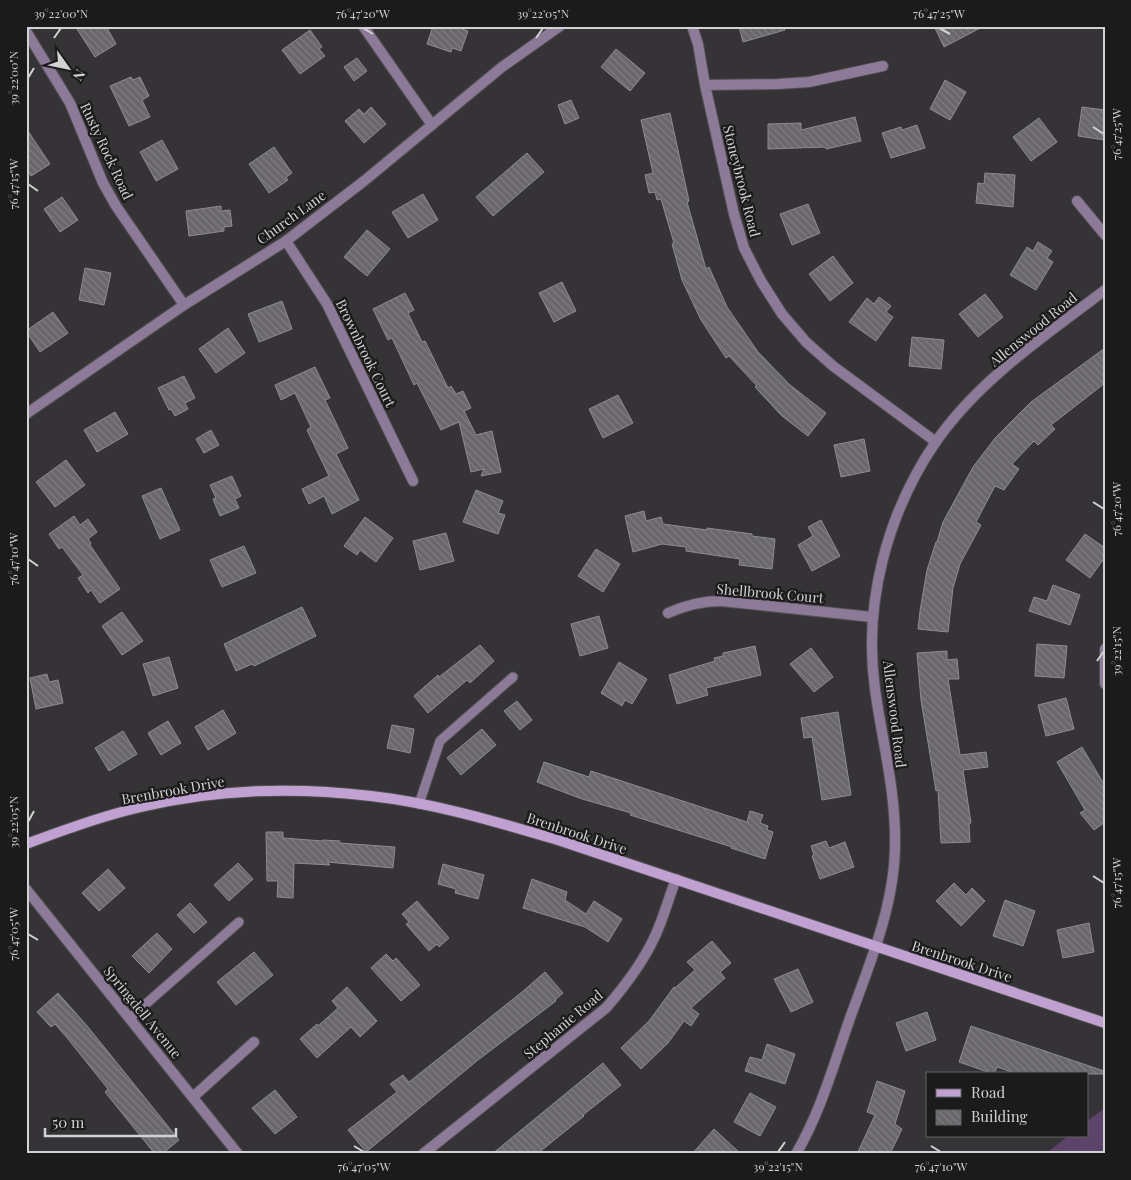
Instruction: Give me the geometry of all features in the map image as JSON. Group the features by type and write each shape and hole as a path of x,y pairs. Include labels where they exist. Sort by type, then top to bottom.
{"main road":[{"name":"Brenbrook Drive","path":"26,844 76,825 142,807 206,796 310,791 372,796 419,804 494,821 558,840 1105,1023"}],"street":[{"path":"364,26 432,125"},
{"name":"Church Lane","path":"26,414 184,305 286,241 502,67 560,26"},
{"name":"Stoneybrook Road","path":"692,26 698,44 705,84 737,223 744,248 761,281 782,314 806,342 832,366 936,442"},
{"name":"Rusty Rock Road","path":"26,31 70,103 103,183 116,206 184,305"},
{"path":"705,84 809,82 883,66"},
{"path":"1077,200 1105,235"},
{"name":"Brownbrook Court","path":"286,241 327,304 412,481"},
{"name":"Allenswood Road","path":"796,1154 807,1135 821,1103 875,947 892,877 895,846 894,810 875,686 872,617 882,562 897,515 917,473 936,442 969,402 1005,367 1105,290"},
{"name":"Shellbrook Court","path":"668,613 691,604 705,601 721,601 872,617"},
{"path":"1105,649 1105,684"},
{"name":"Stephanie Road","path":"423,1154 606,1008 641,962 656,934 676,879"},
{"name":"Springdell Avenue","path":"26,889 238,1154"},
{"path":"193,1097 254,1042"}],"lane":[{"path":"419,804 440,741 512,677"},
{"path":"130,1018 239,922"}],"shaded area":[{"path":"1105,1108 1105,1154 1045,1154 1065,1138 1088,1138 1088,1120"}],"building":[{"path":"75,26 106,26 116,44 95,57"},
{"path":"433,26 453,26 468,31 461,51 452,48 451,52 427,44"},
{"path":"739,26 784,26 785,30 743,42"},
{"path":"934,26 984,26 944,47"},
{"path":"310,30 322,47 319,49 325,56 300,74 282,50"},
{"path":"616,49 645,73 630,91 601,67"},
{"path":"357,58 367,71 354,81 344,67"},
{"path":"131,77 133,80 140,77 149,96 142,100 150,117 129,126 110,86"},
{"path":"945,80 966,92 950,120 930,109"},
{"path":"571,100 579,118 565,124 558,105"},
{"path":"371,107 386,124 364,143 345,121 359,109 364,114"},
{"path":"1082,107 1105,110 1105,140 1078,136"},
{"path":"670,113 689,201 687,202 706,269 709,267 727,307 758,352 790,385 826,413 808,436 782,416 729,356 726,358 701,320 682,280 672,244 674,243 661,199 657,200 655,192 649,193 645,175 653,173 641,120"},
{"path":"855,117 861,141 826,149 825,147 768,149 768,124 801,123 801,130"},
{"path":"1039,118 1057,142 1031,161 1013,137"},
{"path":"917,125 925,148 891,158 882,133 901,127 902,130"},
{"path":"26,128 50,164 31,176 26,169"},
{"path":"162,140 178,169 156,181 140,152"},
{"path":"274,147 292,173 286,177 288,180 269,193 249,164"},
{"path":"527,153 544,172 493,216 476,197"},
{"path":"985,173 1015,175 1013,207 976,203 978,183 984,184"},
{"path":"423,194 438,220 408,238 392,212"},
{"path":"62,197 78,220 60,232 44,209"},
{"path":"808,204 820,233 792,245 780,214"},
{"path":"221,206 221,211 230,210 232,226 224,227 224,231 189,236 186,211"},
{"path":"367,230 390,249 367,276 344,257"},
{"path":"1038,242 1052,251 1047,258 1053,262 1036,290 1010,275 1027,247 1033,251"},
{"path":"833,256 853,283 830,301 809,274"},
{"path":"85,268 111,273 104,305 79,300"},
{"path":"562,282 576,311 554,322 539,293"},
{"path":"405,293 414,310 408,313 422,342 425,341 448,388 451,386 456,394 463,391 471,408 464,411 476,435 492,431 501,472 481,476 484,469 471,472 459,422 441,430 417,383 414,385 392,338 388,340 373,309"},
{"path":"985,294 1003,317 978,337 959,314"},
{"path":"879,297 891,306 886,312 893,317 876,341 849,322 867,298 874,304"},
{"path":"282,301 292,329 259,342 248,314"},
{"path":"53,312 68,333 40,352 26,331"},
{"path":"228,328 245,353 216,373 199,349"},
{"path":"912,337 944,340 941,369 909,366"},
{"path":"1105,348 1105,383 1051,425 1055,429 1038,445 1034,441 1012,464 1019,469 1004,490 995,486 976,522 981,525 960,564 953,588 948,632 918,629 927,570 936,542 943,522 973,467 996,437 1031,402"},
{"path":"315,367 330,398 325,400 348,448 336,454 359,500 332,514 324,496 309,504 302,489 329,476 307,430 311,427 295,393 281,400 275,385"},
{"path":"184,376 195,398 185,403 188,409 175,416 171,409 169,410 158,388"},
{"path":"618,395 633,423 603,438 589,409"},
{"path":"115,412 128,434 97,452 84,430"},
{"path":"211,430 219,445 204,453 196,439"},
{"path":"864,439 870,471 841,477 834,445"},
{"path":"66,460 85,485 55,507 36,482"},
{"path":"232,476 241,496 235,499 239,508 220,516 213,499 216,498 210,485"},
{"path":"161,488 180,530 160,539 142,496"},
{"path":"476,490 503,501 498,513 505,515 498,534 463,522"},
{"path":"644,511 646,521 661,517 663,524 752,534 752,536 775,539 772,569 739,565 740,559 686,551 686,547 662,544 633,552 625,516"},
{"path":"74,516 80,525 88,519 97,532 88,539 91,543 90,545 120,589 100,603 91,590 88,593 78,578 83,575 62,547 59,549 49,534"},
{"path":"365,517 393,538 376,562 360,550 357,555 344,546"},
{"path":"821,520 840,556 812,571 798,545 813,536 808,527"},
{"path":"446,533 454,561 420,570 413,541"},
{"path":"1085,534 1105,548 1105,557 1090,578 1066,560"},
{"path":"244,546 256,573 222,587 210,560"},
{"path":"596,549 620,564 603,592 578,576"},
{"path":"1053,585 1080,595 1070,625 1029,611 1034,597 1047,601"},
{"path":"302,607 316,636 254,666 252,664 236,671 224,644"},
{"path":"122,612 143,641 122,655 102,626"},
{"path":"599,616 608,648 580,656 571,624"},
{"path":"1037,644 1067,646 1064,678 1035,676"},
{"path":"480,645 494,661 470,683 467,680 428,713 414,696 438,675 439,677"},
{"path":"755,646 761,675 706,688 708,695 677,704 669,675 715,661 714,658 723,656 723,653"},
{"path":"811,648 833,677 814,692 790,664"},
{"path":"947,651 947,660 957,659 959,679 948,679 960,755 986,752 988,767 963,770 971,823 969,823 970,842 941,843 938,790 936,791 921,700 917,653"},
{"path":"169,657 178,688 153,696 143,664"},
{"path":"619,662 647,679 632,704 625,700 622,706 601,693"},
{"path":"47,674 49,682 58,680 63,703 36,709 30,678"},
{"path":"1066,698 1074,729 1046,736 1038,705"},
{"path":"517,701 532,720 520,730 504,711"},
{"path":"223,710 236,733 208,750 195,727"},
{"path":"838,712 851,795 822,800 812,737 804,738 801,718"},
{"path":"168,721 181,743 161,755 148,733"},
{"path":"392,725 414,729 410,753 387,748"},
{"path":"482,729 496,745 461,775 447,758"},
{"path":"123,731 137,754 109,771 95,748"},
{"path":"1082,747 1105,786 1105,822 1094,830 1080,813 1085,810 1057,762"},
{"path":"544,762 589,777 591,771 747,822 750,811 763,815 760,823 768,826 767,830 773,832 765,859 630,815 631,813 582,799 537,782"},
{"path":"266,832 283,832 283,838 340,841 339,843 395,847 393,868 327,862 330,865 294,863 293,898 277,897 278,881 267,881"},
{"path":"826,841 829,848 845,842 854,867 820,879 812,856 814,855 811,846"},
{"path":"238,863 253,879 229,901 214,885"},
{"path":"443,864 484,875 478,899 455,893 456,889 438,884"},
{"path":"108,869 125,888 99,911 82,893"},
{"path":"532,879 567,892 565,900 586,914 594,901 622,919 608,942 585,927 523,908"},
{"path":"954,883 966,895 972,888 985,901 961,926 936,901"},
{"path":"1005,900 1035,911 1023,946 993,936"},
{"path":"417,901 449,938 439,947 437,944 429,951 406,924 409,922 402,914"},
{"path":"190,903 207,922 194,933 177,915"},
{"path":"1089,923 1094,952 1063,958 1057,930"},
{"path":"157,933 172,949 149,973 132,956"},
{"path":"712,941 731,963 720,972 725,978 691,1008 699,1014 691,1026 684,1021 668,1043 641,1069 621,1048 649,1021 674,987 695,970 687,962"},
{"path":"254,952 273,975 236,1005 217,982"},
{"path":"386,954 393,961 396,958 420,985 401,1001 371,968"},
{"path":"798,969 813,1002 791,1012 774,979"},
{"path":"545,972 563,993 556,1001 478,1060 366,1152 348,1130 397,1092 390,1084 403,1075 409,1082"},
{"path":"347,987 377,1021 360,1037 351,1027 317,1058 300,1039 338,1008 332,1001"},
{"path":"58,993 88,1027 179,1140 162,1154 155,1154 105,1092 108,1089 55,1024 51,1027 37,1012"},
{"path":"927,1012 936,1040 906,1051 896,1023"},
{"path":"971,1026 1104,1071 1103,1074 1088,1074 1088,1072 1011,1072 997,1067 995,1072 988,1072 959,1062"},
{"path":"767,1044 795,1054 785,1084 745,1071 750,1057 762,1060"},
{"path":"603,1063 621,1085 584,1116 537,1154 492,1154"},
{"path":"877,1081 905,1091 895,1124 902,1129 890,1154 857,1154 875,1115 867,1112"},
{"path":"275,1090 297,1117 275,1134 252,1108"},
{"path":"750,1093 776,1107 760,1136 734,1122"},
{"path":"714,1129 741,1154 692,1154"}]}
